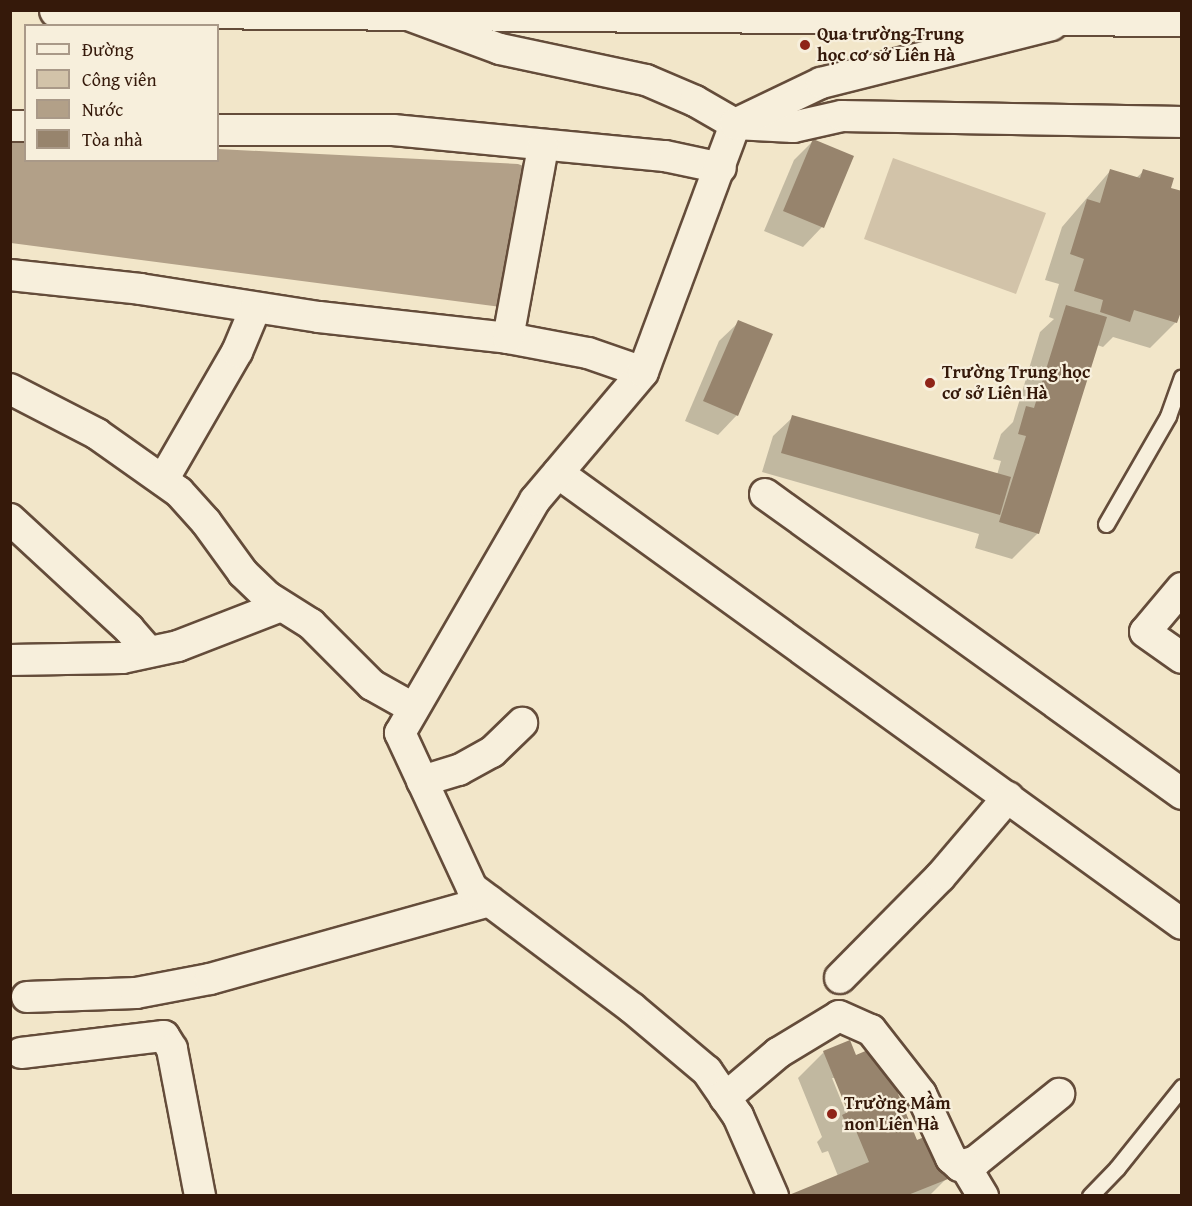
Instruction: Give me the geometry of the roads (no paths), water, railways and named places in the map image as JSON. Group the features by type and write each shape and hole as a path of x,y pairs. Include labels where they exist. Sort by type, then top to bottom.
{"main road":[{"path":"56,10 1073,20 1182,19"}],"street":[{"path":"402,13 500,49 646,80 695,101 735,124 793,127 853,116 1182,122"},
{"path":"772,1196 725,1098 707,1071 632,1008 472,888 400,733 536,500 643,372 721,168 735,124 821,82 1073,20"},
{"path":"219,130 393,130 543,147 665,156 721,168"},
{"path":"508,338 543,147"},
{"path":"10,275 141,289 255,309 508,338 588,353 643,372"},
{"path":"163,480 237,351 255,309"},
{"path":"10,389 97,434 163,480 206,522 243,573 281,606 311,624 372,685 413,708"},
{"path":"558,473 1182,924"},
{"path":"765,494 1182,794"},
{"path":"10,519 129,629 149,652"},
{"path":"1182,588 1145,632 1182,658"},
{"path":"10,660 122,657 149,652 207,636 281,606"},
{"path":"422,781 459,770 492,752 522,723"},
{"path":"840,978 940,877 1008,797"},
{"path":"27,997 136,993 210,979 489,901"},
{"path":"725,1098 778,1053 839,1016 871,1030 921,1094 951,1158 965,1166 982,1196"},
{"path":"21,1053 164,1036 172,1049 200,1196"},
{"path":"965,1166 1059,1094"}],"lane":[{"path":"1106,524 1168,416 1182,377"},
{"path":"1090,1196 1117,1168 1182,1087"}],"water":[{"path":"11,138 24,139 24,162 219,162 219,149 518,164 526,167 501,307 11,243"}],"place":[{"name":"Qua trường Trung học cơ sở Liên Hà","path":"805,45"},
{"name":"Trường Trung học cơ sở Liên Hà","path":"930,383"},
{"name":"Trường Mầm non Liên Hà","path":"832,1114"}]}
